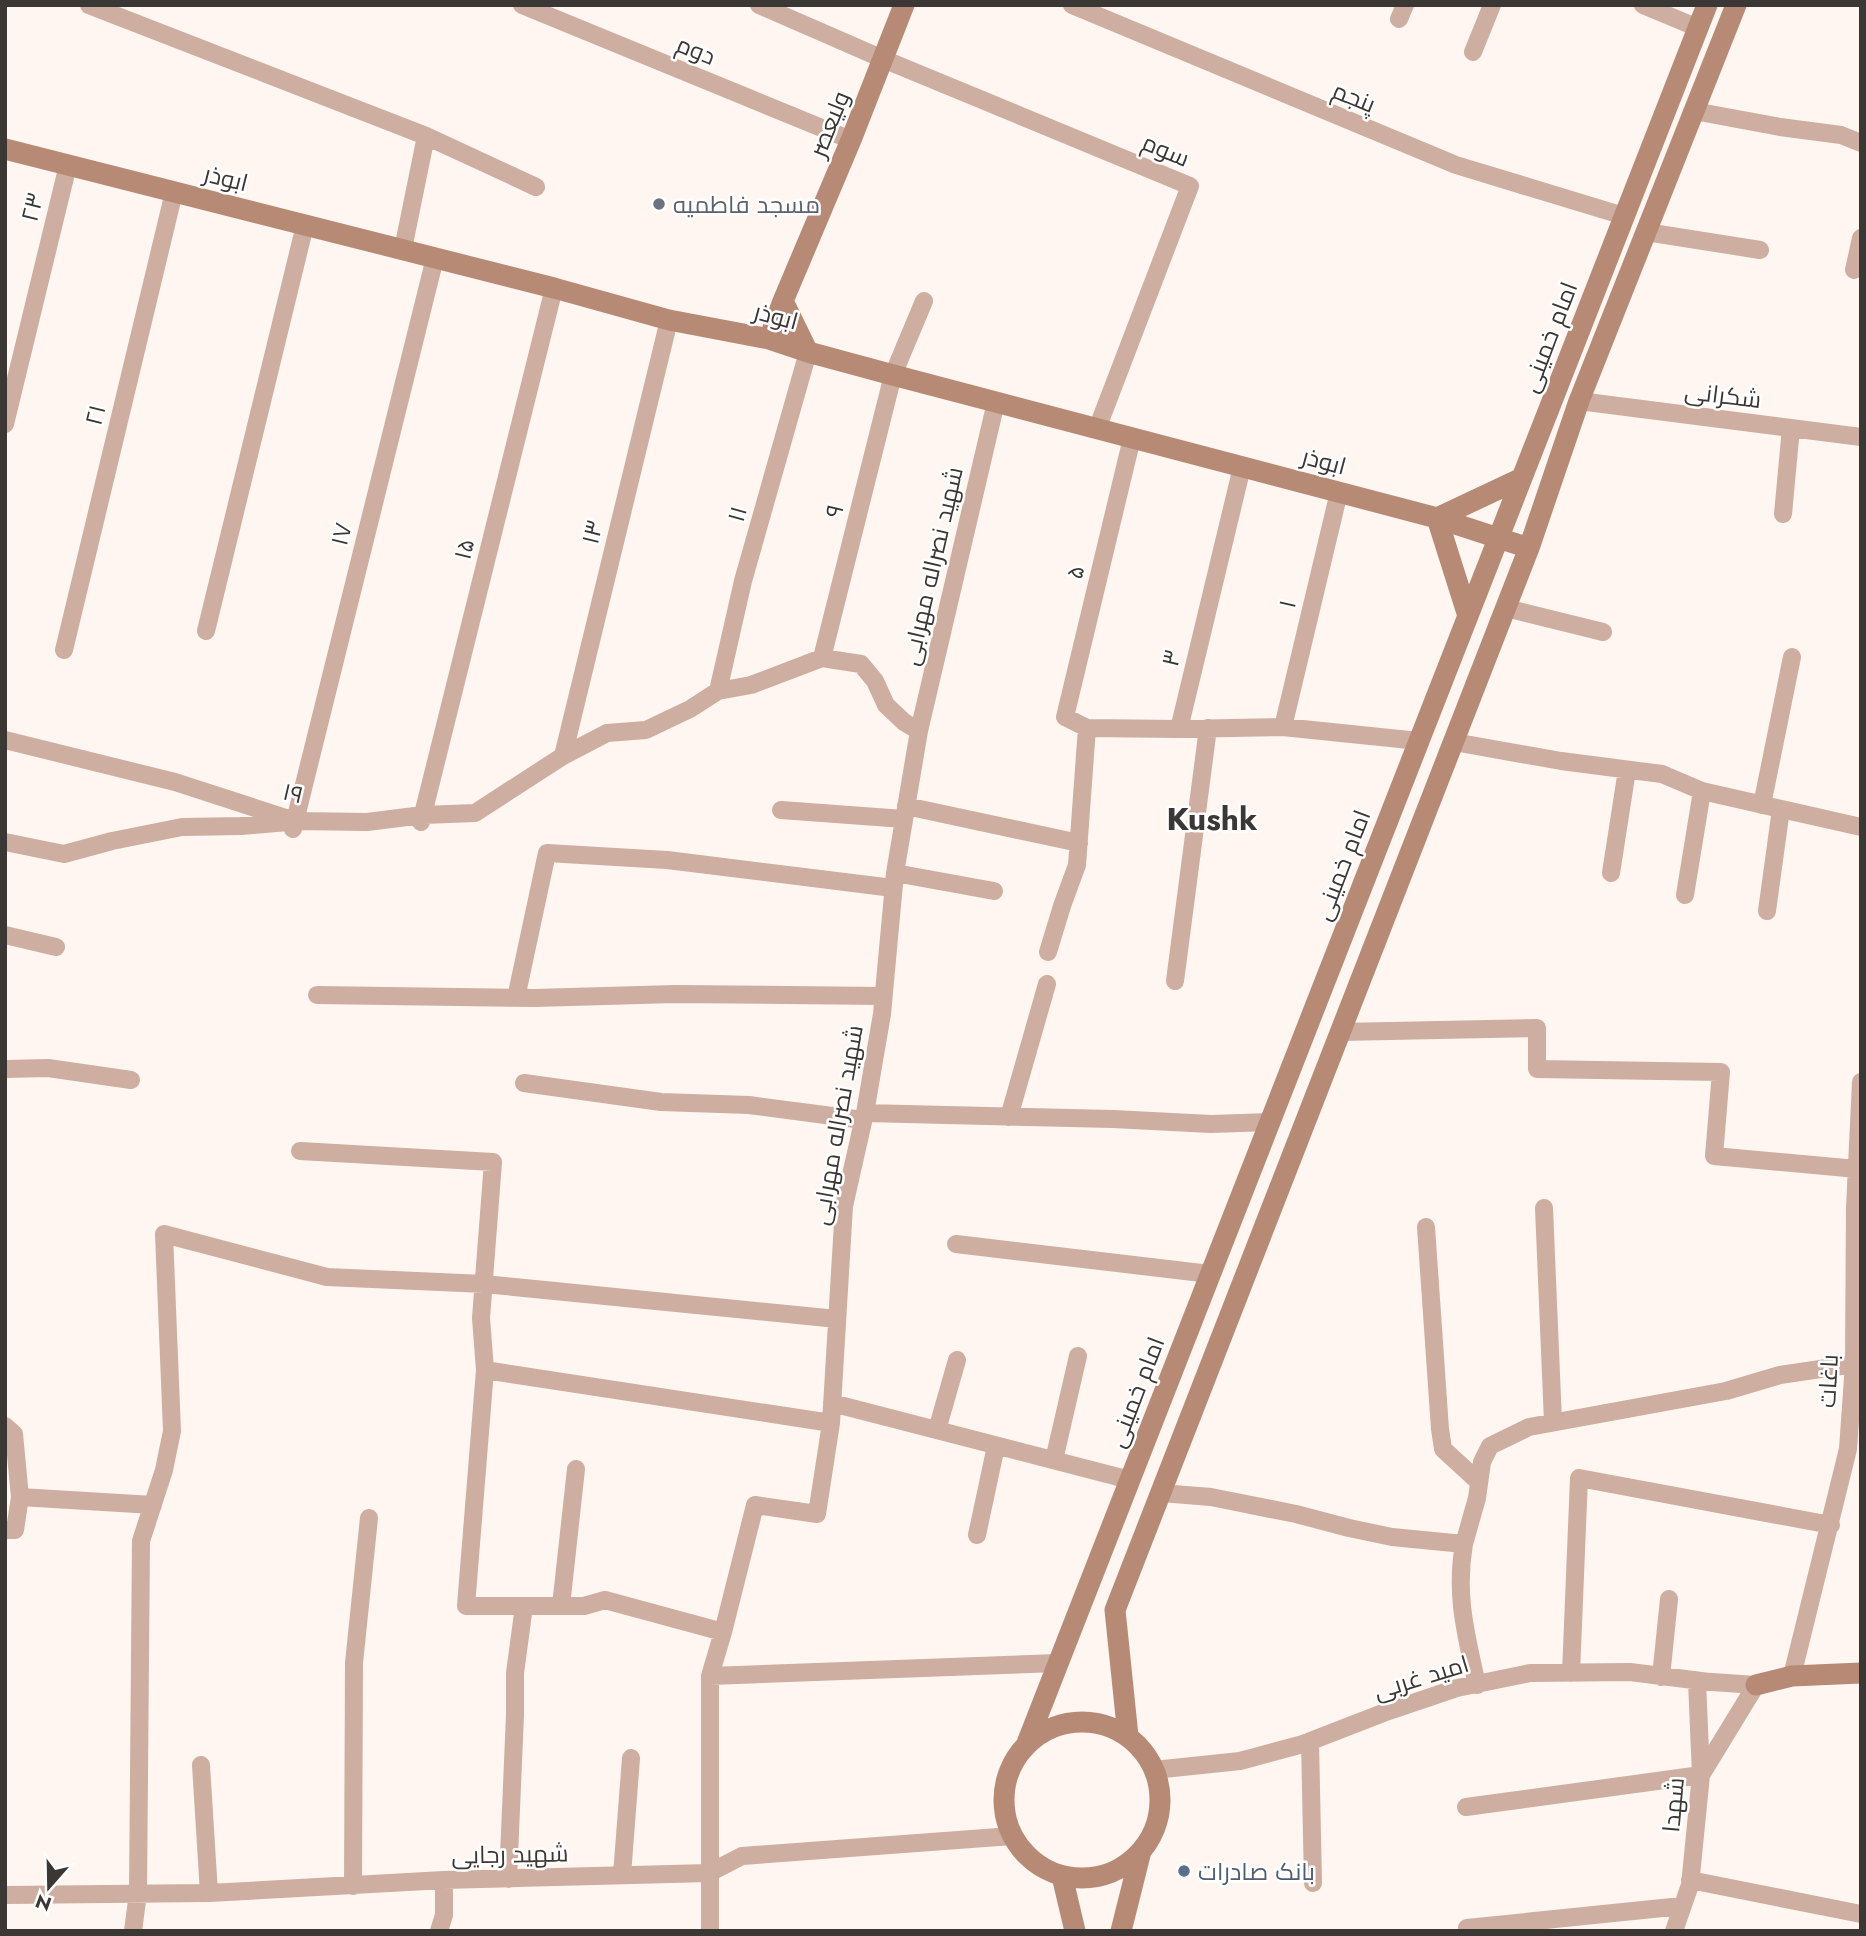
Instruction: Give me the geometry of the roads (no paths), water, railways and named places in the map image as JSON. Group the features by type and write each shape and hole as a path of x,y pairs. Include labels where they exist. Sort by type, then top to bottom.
{"main road":[{"name":"ولیعصر","path":"769,339 904,5"},
{"name":"امام خمینی","path":"1027,1743 1707,5"},
{"name":"امام خمینی","path":"1128,1736 1115,1610 1506,608 1579,401 1735,5"},
{"name":"ابوذر","path":"5,149 403,249 669,320 769,339 893,375 1437,518 1529,548"},
{"path":"783,301 808,352"},
{"path":"1468,616 1437,518 1522,478"},
{"path":"1756,1685 1792,1676 1861,1673"},
{"path":"1087,1721 1108,1726 1128,1736 1143,1751 1154,1770 1160,1791 1160,1813 1153,1833 1141,1851 1125,1866 1105,1875 1084,1878 1062,1876 1042,1867 1025,1854 1012,1836 1005,1818 1003,1797 1006,1777 1014,1759 1027,1743 1045,1730 1065,1723 1087,1721"},
{"path":"1121,1931 1141,1851"},
{"path":"1062,1876 1075,1931"}],"street":[{"path":"89,5 426,136 536,187"},
{"name":"دوم","path":"522,5 851,140"},
{"path":"759,5 883,59"},
{"name":"پنجم","path":"1072,5 1456,165 1624,216"},
{"path":"1474,52 1492,5"},
{"path":"1643,5 1698,28"},
{"name":"سوم","path":"883,59 1190,186 1097,429"},
{"path":"1694,111 1841,135 1861,143"},
{"path":"403,249 426,136"},
{"name":"۲۳","path":"5,424 68,164"},
{"name":"۲۱","path":"64,650 174,191"},
{"path":"206,631 305,225"},
{"path":"1646,232 1760,250"},
{"path":"1854,270 1861,237"},
{"name":"۱۷","path":"294,825 435,258"},
{"name":"۱۵","path":"422,818 554,288"},
{"name":"۹","path":"822,658 893,375 924,301"},
{"name":"۱۳","path":"563,757 669,320"},
{"name":"۱۱","path":"718,691 743,581 808,352"},
{"name":"شکرانی","path":"1579,401 1861,437"},
{"name":"شهید نصراله مهرابی","path":"710,1931 710,1676 755,1505 817,1514 831,1423 844,1206 864,1116 883,996 894,881 905,812 919,731 996,402"},
{"path":"1783,514 1791,428"},
{"name":"۵","path":"1087,728 1065,717 1132,438"},
{"name":"۳","path":"1179,729 1242,467"},
{"name":"۱","path":"1283,727 1339,492"},
{"path":"1506,608 1603,632"},
{"path":"1762,805 1792,657"},
{"path":"718,691 751,685 822,658 861,664 875,681 886,705 904,722 919,731"},
{"name":"۱۹","path":"5,740 175,782 294,825 367,822 475,813 563,757 607,733 646,730 691,709 718,691"},
{"path":"1048,952 1077,865 1087,728 1283,727 1419,741"},
{"path":"1175,981 1208,728"},
{"path":"1454,742 1561,761 1662,774 1702,791 1861,827"},
{"path":"1611,873 1627,770"},
{"path":"1685,895 1702,791"},
{"path":"1767,911 1781,809"},
{"path":"781,810 905,812 1079,843"},
{"path":"5,842 64,854 182,827 294,825"},
{"path":"516,998 547,853 667,860 995,891"},
{"path":"5,935 55,947"},
{"path":"1009,1117 1047,984"},
{"path":"317,995 516,998 675,994 883,996"},
{"path":"1340,1032 1537,1028 1537,1069 1721,1072 1714,1156 1858,1161"},
{"path":"5,1069 48,1069 131,1080"},
{"name":"باغات","path":"1792,1676 1848,1449 1854,1364 1861,1082"},
{"path":"524,1083 661,1102 749,1105 864,1116 1113,1119 1211,1124 1270,1122"},
{"path":"300,1151 493,1162 481,1318 485,1370 466,1606 584,1606 606,1600 723,1632"},
{"path":"1544,1209 1553,1422"},
{"path":"1426,1227 1438,1416 1443,1449 1479,1482"},
{"path":"133,1931 138,1893 141,1541 164,1470 172,1431 164,1234 327,1276 484,1283 837,1319"},
{"path":"956,1244 1210,1274"},
{"path":"1054,1460 1078,1356"},
{"path":"937,1430 957,1360"},
{"path":"1477,1685 1462,1619 1461,1559 1477,1498 1482,1462 1490,1446 1529,1427 1726,1391 1780,1375 1854,1364"},
{"path":"485,1370 831,1423"},
{"path":"832,1404 1130,1480"},
{"path":"5,1426 14,1434 20,1497 15,1530 5,1530"},
{"path":"977,1535 996,1446"},
{"path":"561,1606 576,1469"},
{"path":"1571,1673 1579,1478 1831,1525"},
{"path":"1161,1493 1222,1499 1392,1537 1464,1544"},
{"path":"20,1497 153,1505"},
{"path":"353,1886 354,1663 369,1518"},
{"path":"1661,1676 1670,1599"},
{"path":"508,1879 515,1673 524,1606"},
{"path":"710,1676 1058,1663"},
{"name":"امید غربی","path":"1154,1770 1240,1760 1310,1741 1457,1688 1530,1673 1629,1672 1703,1682 1756,1685"},
{"name":"شهدا","path":"1674,1931 1690,1880 1701,1775 1703,1682"},
{"path":"1466,1807 1701,1775 1756,1685"},
{"path":"1310,1741 1313,1883"},
{"path":"622,1875 631,1758"},
{"path":"201,1765 209,1894"},
{"name":"شهید رجایی","path":"5,1895 209,1894 444,1880 709,1873 742,1856 1012,1836"},
{"path":"439,1931 444,1915 444,1880"},
{"path":"1690,1880 1861,1914"},
{"path":"1467,1928 1682,1906"}],"place":[{"name":"مسجد فاطمیه","path":"659,204"},
{"name":"بانک صادرات","path":"1184,1871"}],"district":[{"name":"Kushk","path":"1212,819"}]}
